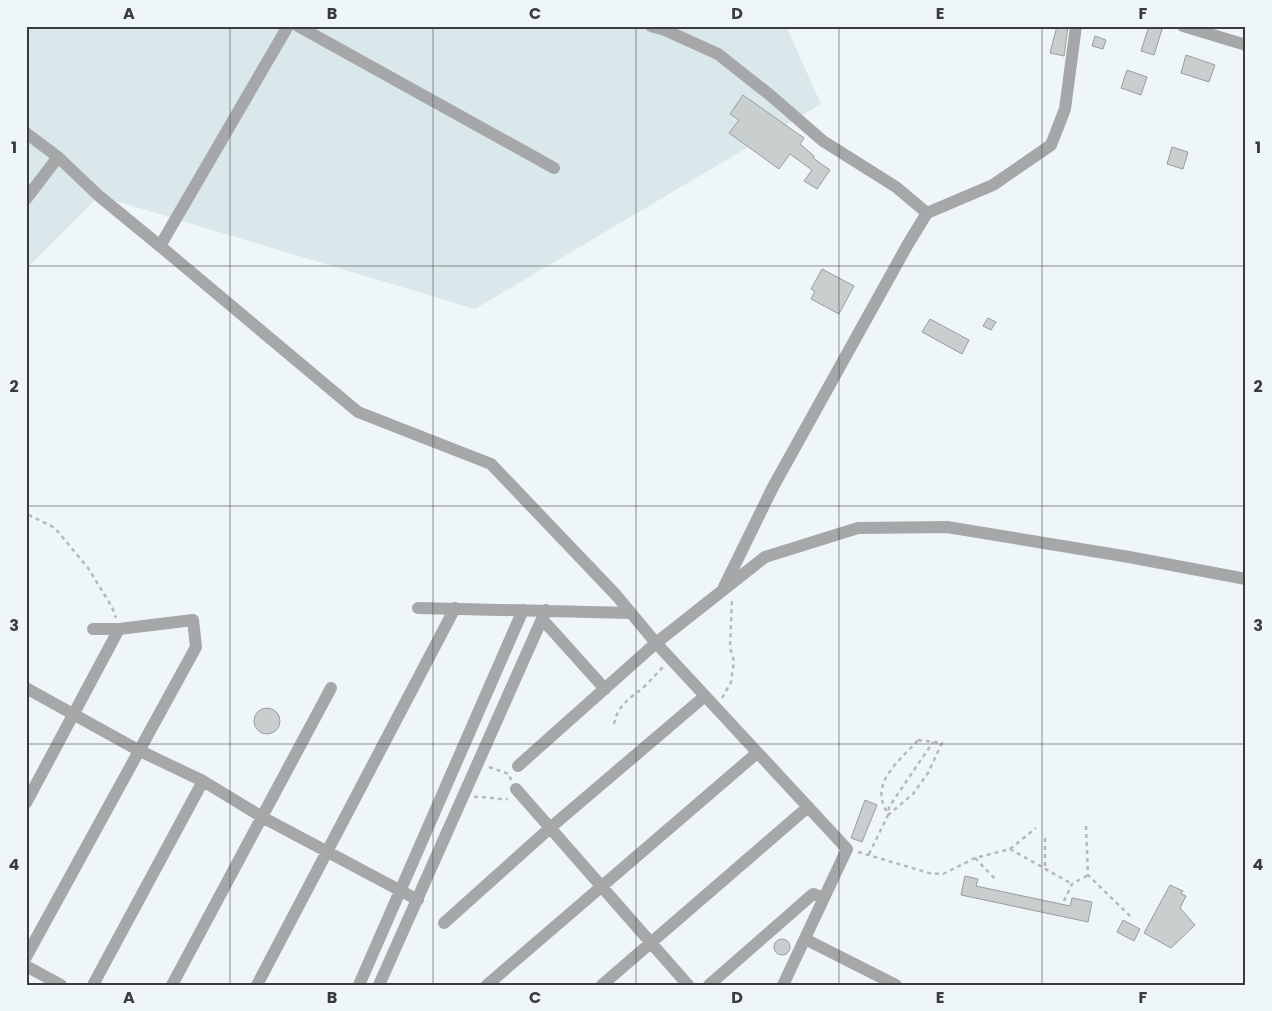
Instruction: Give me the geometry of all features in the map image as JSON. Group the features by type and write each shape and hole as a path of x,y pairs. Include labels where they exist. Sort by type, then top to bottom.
{"street":[{"path":"160,246 288,26"},
{"path":"298,26 554,168"},
{"path":"651,26 665,30 718,54 770,95 823,141 896,187 927,213"},
{"path":"721,592 773,487 927,213 993,185 1051,145 1065,108 1076,26"},
{"path":"1183,26 1246,45"},
{"path":"26,133 58,157 98,196 358,412 491,464 847,850 783,985"},
{"path":"26,199 58,157"},
{"path":"518,766 656,643 765,557 858,528 947,527 1129,557 1246,579"},
{"path":"418,608 523,610 544,614 630,613"},
{"path":"257,985 455,608"},
{"path":"359,985 523,610"},
{"path":"544,614 605,689"},
{"path":"379,985 544,614"},
{"path":"26,957 196,647 193,620 119,629 93,630"},
{"path":"26,803 119,629"},
{"path":"26,688 138,750 203,781 262,817 418,900"},
{"path":"172,985 331,688"},
{"path":"444,923 550,828 708,700"},
{"path":"486,985 757,753"},
{"path":"93,985 203,781"},
{"path":"519,793 688,985"},
{"path":"602,985 808,807"},
{"path":"708,985 813,894 824,898"},
{"path":"804,939 896,985"},
{"path":"26,966 61,985"}],"path":[{"path":"26,507 29,515 55,528 88,568 112,607 119,629"},
{"path":"708,700 724,696 731,682 734,661 730,648 732,583"},
{"path":"614,724 616,713 628,699 646,685 671,660"},
{"path":"918,740 942,743 928,773 913,794 888,815 882,801 881,790 891,771 918,740"},
{"path":"933,742 889,807 888,815 869,854 929,873 943,874 975,858 1010,849 1036,828"},
{"path":"463,798 488,796 496,800 517,799 519,793 509,774 478,763"},
{"path":"1086,826 1088,875 1133,919"},
{"path":"1045,838 1046,869"},
{"path":"1010,849 1072,884"},
{"path":"975,858 997,881"},
{"path":"1064,901 1072,884 1088,875"}],"shaded area":[{"path":"26,26 786,26 821,104 475,309 99,196 26,269"}],"building":[{"path":"1057,26 1068,26 1064,56 1050,53"},
{"path":"1149,26 1163,26 1154,55 1141,51"},
{"path":"1095,36 1106,40 1103,49 1092,46"},
{"path":"1186,55 1215,65 1209,82 1181,73"},
{"path":"1127,70 1147,77 1141,95 1121,88"},
{"path":"743,95 804,138 800,144 814,156 813,158 830,170 817,189 804,181 812,170 790,154 779,169 729,133 739,120 730,114"},
{"path":"1172,147 1188,152 1183,169 1167,164"},
{"path":"822,269 854,286 839,314 811,299 815,291 811,289"},
{"path":"988,318 996,322 991,330 983,326"},
{"path":"930,319 969,340 962,354 922,332"},
{"path":"267,708 276,712 280,721 276,730 267,734 258,730 254,721 258,712"},
{"path":"865,800 877,805 862,842 851,838"},
{"path":"965,876 978,879 976,886 1070,906 1072,898 1092,902 1088,922 961,895"},
{"path":"1170,885 1183,891 1181,894 1186,896 1180,908 1195,925 1171,948 1144,933"},
{"path":"1123,920 1140,929 1134,941 1117,932"},
{"path":"779,939 785,939 790,944 788,953 779,955 774,950 774,944"}]}
